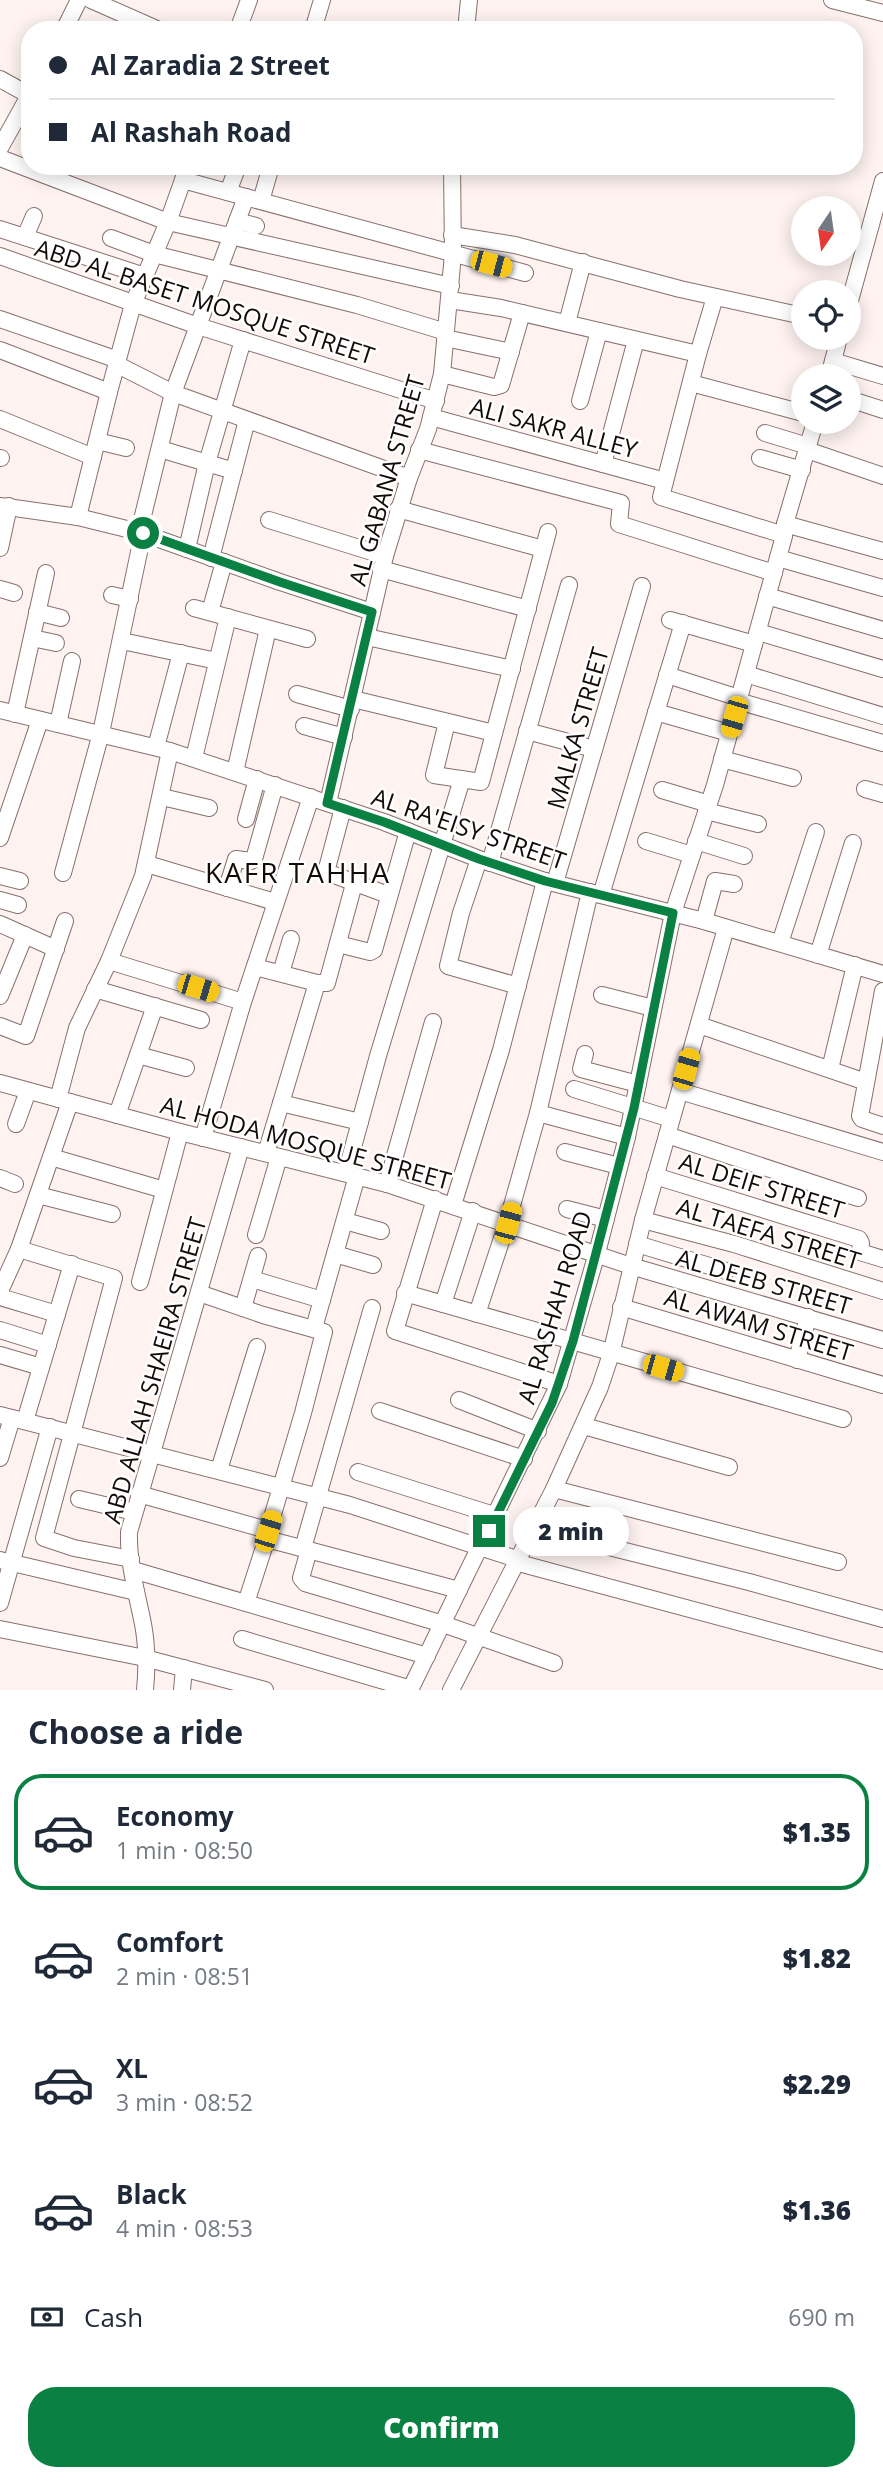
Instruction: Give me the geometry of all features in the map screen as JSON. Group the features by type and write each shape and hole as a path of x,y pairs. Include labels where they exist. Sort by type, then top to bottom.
{"street":[{"path":"71,21 79,0"},
{"path":"92,0 139,21"},
{"path":"230,0 248,4 241,21"},
{"path":"316,21 322,0"},
{"path":"467,21 469,0"},
{"path":"832,0 883,13"},
{"path":"0,79 21,90"},
{"path":"0,148 5,129 21,107"},
{"path":"0,158 21,166"},
{"path":"45,175 168,222 522,313 698,354"},
{"path":"78,517 134,304 185,175"},
{"path":"190,175 228,192 525,273"},
{"path":"228,192 234,175"},
{"path":"63,873 101,733 122,641 141,533 173,393 237,221 266,175"},
{"name":"AL GABANA STREET","path":"354,884 325,871 344,737 383,562 398,509 434,409 442,374 453,254 452,175"},
{"path":"856,280 883,181"},
{"path":"25,237 34,216"},
{"path":"237,221 256,226"},
{"path":"0,229 145,276"},
{"path":"452,235 515,246 791,313"},
{"path":"111,237 154,254 357,305 446,335 511,352"},
{"name":"ABD AL BASET MOSQUE STREET","path":"0,256 434,409"},
{"path":"567,323 583,262"},
{"path":"663,488 715,297"},
{"path":"442,374 494,387 501,385 522,313"},
{"path":"0,319 117,362 173,393 409,478"},
{"path":"580,401 599,331"},
{"path":"187,549 207,463 243,340"},
{"path":"603,464 636,340"},
{"path":"0,350 109,392"},
{"path":"861,373 883,376"},
{"path":"691,383 791,409"},
{"path":"861,403 883,410"},
{"name":"ALI SAKR ALLEY","path":"434,409 603,464 663,488 663,499 883,551"},
{"path":"0,419 95,449 126,448"},
{"path":"247,420 234,471 218,560 202,610 306,639"},
{"path":"765,433 883,477"},
{"name":"AL RASHAH ROAD","path":"411,1689 538,1431 559,1384 573,1341 634,1108 673,913 722,759 812,434"},
{"path":"160,449 234,471"},
{"path":"419,450 621,503 618,524 776,565 883,588"},
{"path":"760,458 802,470"},
{"path":"0,548 5,506 78,517 141,533 372,612"},
{"path":"398,509 543,549"},
{"path":"269,520 383,562 528,609"},
{"path":"447,722 434,775 480,782 548,532"},
{"path":"7,712 32,638 46,573"},
{"path":"519,986 451,968 447,964 485,861 527,731 569,585"},
{"name":"MALKA STREET","path":"453,1205 642,586"},
{"path":"113,595 130,599"},
{"path":"768,596 883,630"},
{"path":"37,612 61,618"},
{"path":"194,758 228,618"},
{"path":"477,1314 508,1223 538,1113 562,1005 667,675 677,621 883,669"},
{"path":"235,772 268,629"},
{"path":"367,637 512,669"},
{"path":"32,638 56,643"},
{"path":"122,641 217,661"},
{"path":"0,1292 19,1249 51,1157 77,1028 109,961 147,864 162,797 163,749 181,653"},
{"path":"58,724 72,661"},
{"path":"746,674 883,716"},
{"path":"667,675 883,743"},
{"path":"297,694 494,733"},
{"name":"AL RA'EISY STREET","path":"7,712 194,758 550,882 704,921 883,974"},
{"path":"656,712 729,733"},
{"path":"0,838 40,720"},
{"path":"304,726 344,737"},
{"path":"527,731 594,749"},
{"path":"722,759 793,778"},
{"path":"246,819 257,779"},
{"path":"314,1328 345,1221 360,1122 462,779"},
{"path":"227,888 236,859 254,860 275,785"},
{"path":"865,789 883,794"},
{"path":"662,790 758,824"},
{"path":"162,797 209,808"},
{"path":"203,1138 243,1002 310,797"},
{"path":"338,944 370,952 374,950 408,831"},
{"path":"780,943 816,832"},
{"path":"646,841 744,856"},
{"path":"818,955 853,844"},
{"path":"147,864 275,902"},
{"path":"0,876 20,881"},
{"path":"704,921 715,881 734,884"},
{"path":"255,967 317,983 327,983 354,884 388,895"},
{"path":"0,900 18,905"},
{"path":"0,1026 26,1036 65,921"},
{"path":"0,925 56,949"},
{"path":"451,1690 584,1426 611,1354 643,1220 726,928"},
{"path":"0,996 25,935"},
{"path":"281,973 292,939"},
{"path":"109,961 243,1002"},
{"path":"830,1069 855,965"},
{"path":"256,1235 281,1103 317,983"},
{"path":"96,989 201,1020"},
{"path":"883,991 860,1116 883,1126"},
{"path":"602,995 653,1009"},
{"path":"117,1115 155,1006"},
{"path":"387,1184 433,1022"},
{"path":"699,1025 866,1082"},
{"path":"585,1054 581,1069 638,1084"},
{"path":"138,1055 187,1068"},
{"name":"AL HODA MOSQUE STREET","path":"0,1083 387,1184 597,1253"},
{"path":"574,1089 634,1108 669,1127 858,1198"},
{"path":"16,1124 28,1091"},
{"path":"680,1091 883,1152"},
{"path":"281,1103 360,1122"},
{"path":"538,1113 627,1137"},
{"path":"140,1282 180,1132"},
{"name":"ABD ALLAH SHAEIRA STREET","path":"145,1690 144,1628 136,1592 129,1532 241,1147"},
{"path":"565,1152 619,1166"},
{"path":"51,1157 164,1191"},
{"name":"AL DEIF STREET","path":"655,1176 859,1240 860,1252 883,1259"},
{"path":"38,1195 112,1213"},
{"path":"435,1199 405,1293 395,1329 397,1332 559,1384"},
{"path":"567,1209 606,1219"},
{"path":"443,1304 473,1211"},
{"name":"AL TAEFA STREET","path":"643,1220 734,1244 883,1291"},
{"path":"345,1221 381,1231"},
{"path":"637,1244 726,1271"},
{"path":"720,1292 734,1244"},
{"path":"19,1249 112,1276 114,1280 44,1538 246,1603 427,1656"},
{"name":"AL DEEB STREET","path":"597,1253 631,1266 883,1340"},
{"path":"335,1254 373,1265"},
{"path":"243,1308 258,1256"},
{"path":"0,1458 12,1418 41,1367 72,1264"},
{"path":"251,1279 322,1300"},
{"path":"199,1293 314,1328 324,1334 282,1487 246,1603"},
{"path":"405,1293 843,1419"},
{"path":"0,1297 57,1314"},
{"name":"AL AWAM STREET","path":"621,1307 883,1385"},
{"path":"372,1308 317,1496 301,1578 304,1583 443,1623 554,1663"},
{"path":"797,1360 808,1317"},
{"path":"0,1331 48,1345"},
{"path":"219,1471 257,1348"},
{"path":"0,1355 41,1367"},
{"path":"459,1400 538,1431"},
{"path":"380,1410 524,1459"},
{"path":"12,1418 317,1496 481,1546 516,1560 883,1661"},
{"path":"584,1426 729,1467"},
{"path":"0,1604 6,1562 50,1427"},
{"path":"358,1472 497,1516"},
{"path":"554,1489 838,1562"},
{"path":"139,1494 306,1549 459,1590"},
{"path":"79,1499 134,1512"},
{"path":"533,1528 750,1582 883,1619"},
{"path":"48,1573 56,1542"},
{"path":"6,1562 136,1592"},
{"path":"0,1629 145,1658 184,1668 209,1682 265,1690"},
{"path":"242,1639 411,1689"},
{"path":"181,1690 184,1668"}],"district":[{"name":"KAFR TAHHA","path":"298,872"}],"route":[{"path":"143,533 372,612 327,803 545,881 673,913 634,1108 573,1341 552,1403 489,1531"}]}
